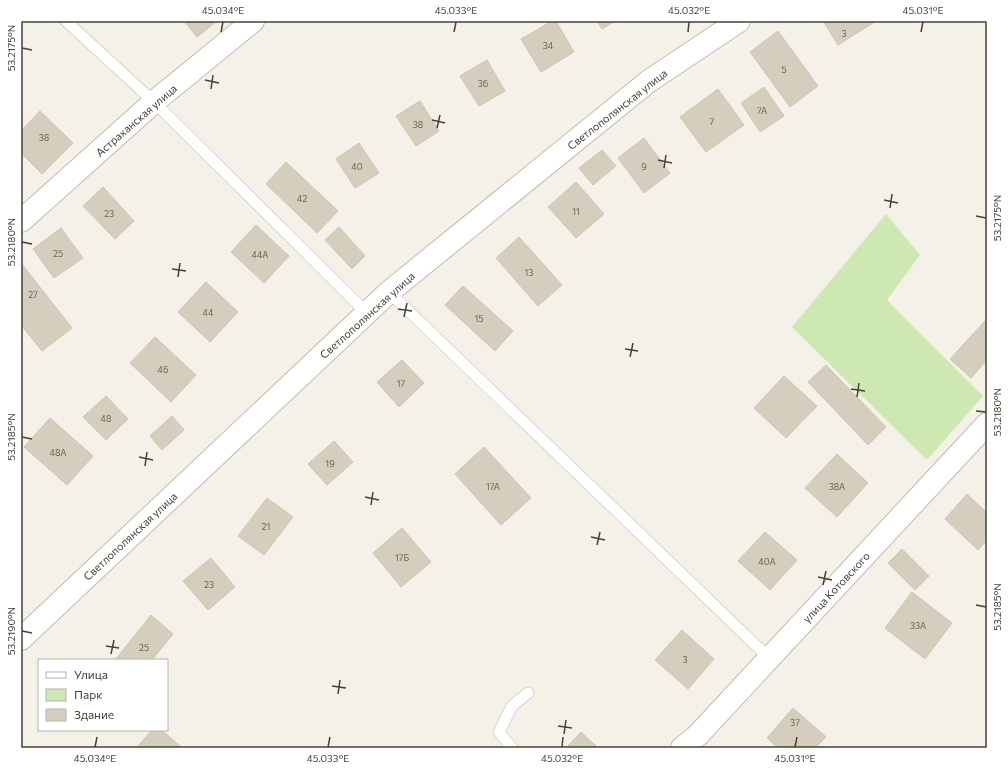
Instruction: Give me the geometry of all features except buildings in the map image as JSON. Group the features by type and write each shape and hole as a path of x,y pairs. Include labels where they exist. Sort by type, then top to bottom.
{"street":[{"name":"Астраханская улица","path":"21,222 154,102 253,21"},
{"name":"Светлополянская улица","path":"21,639 389,292 650,81 739,21"},
{"name":"улица Котовского","path":"682,748 698,735 987,424"}],"lane":[{"path":"66,21 154,102 367,313"},
{"path":"389,292 769,658"},
{"path":"512,748 499,732 512,706 528,693"}],"green space":[{"path":"886,214 920,255 887,300 983,396 927,460 792,327"}]}
